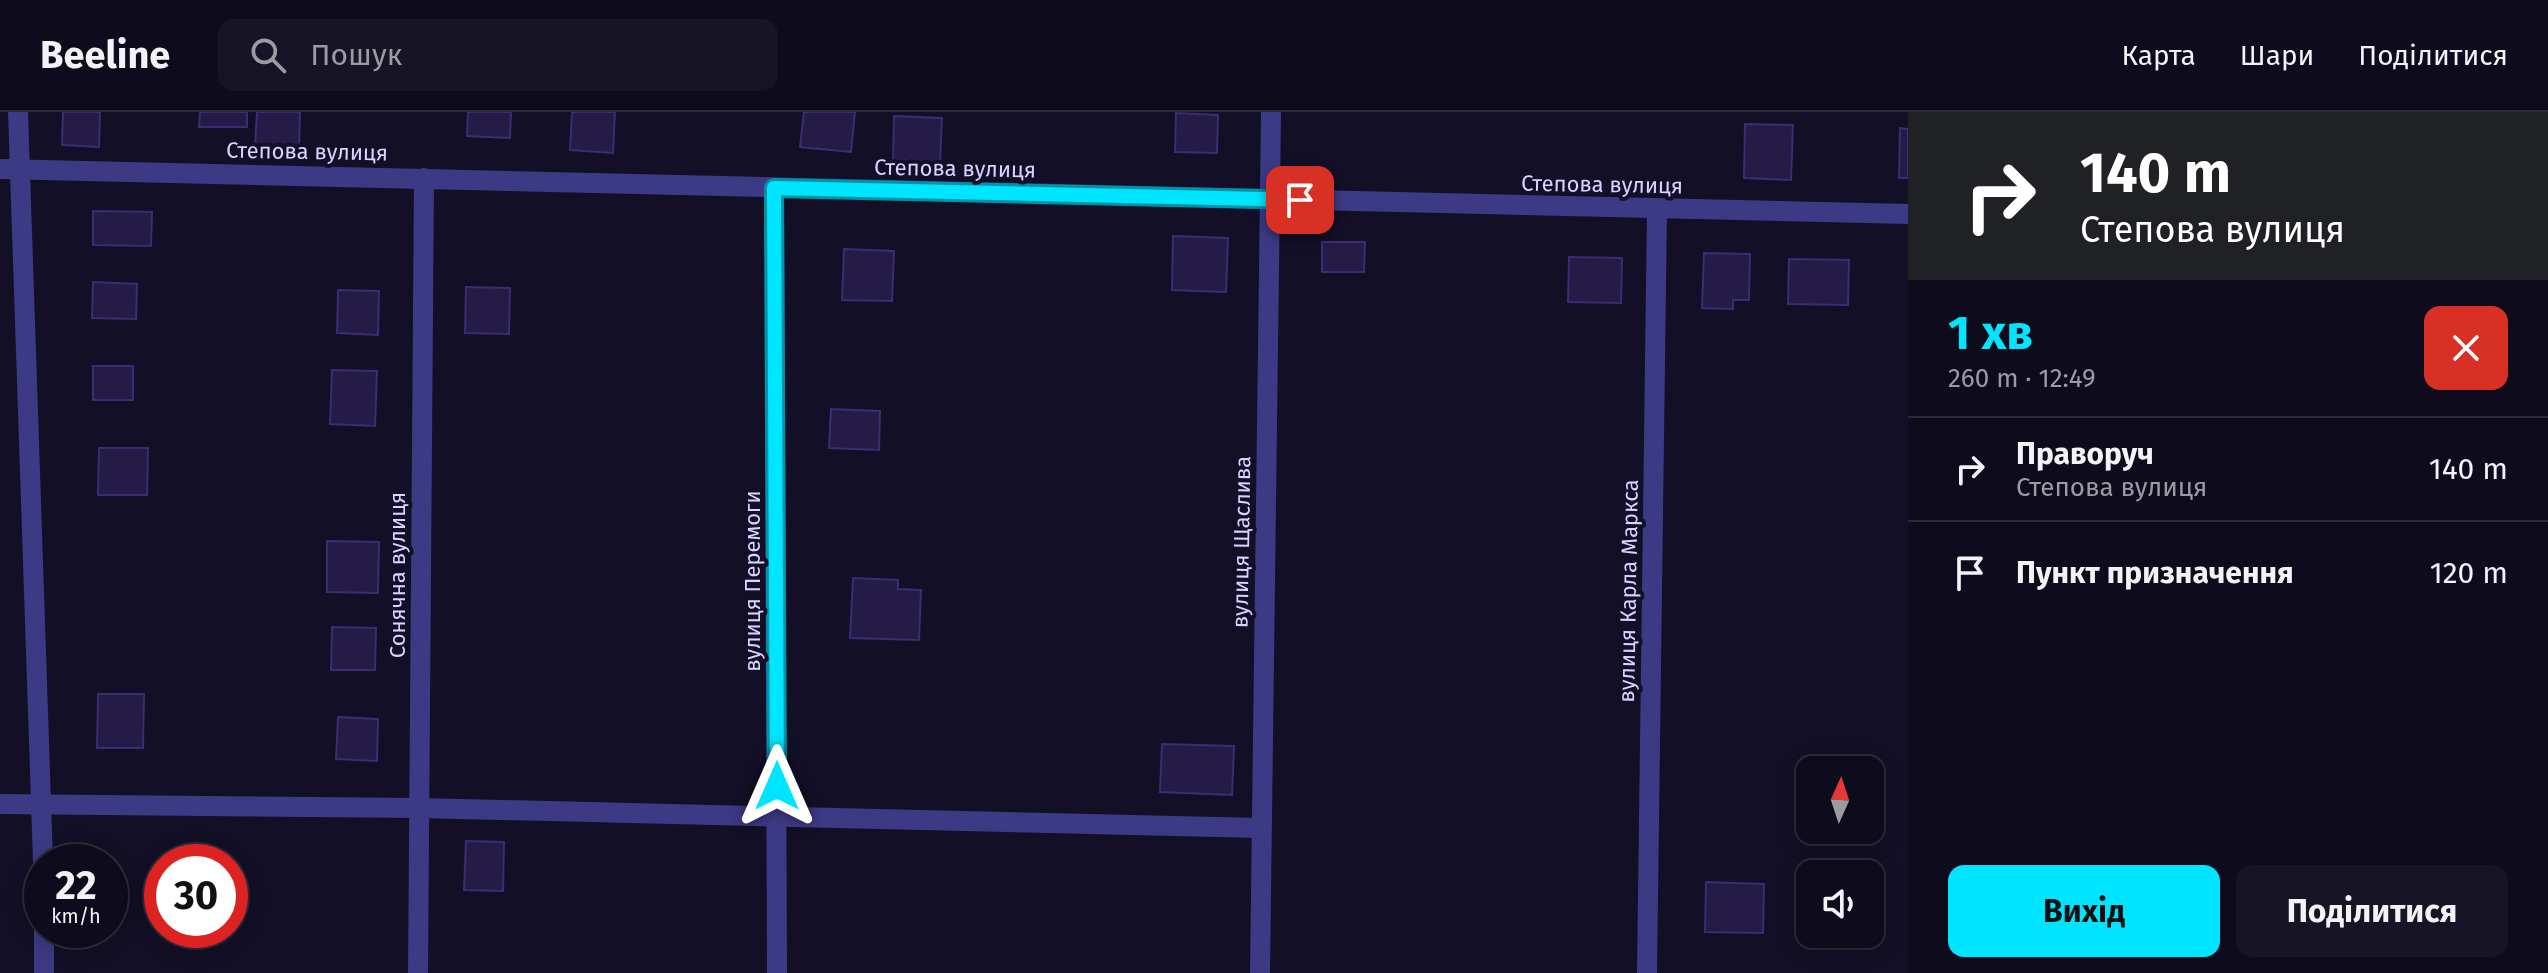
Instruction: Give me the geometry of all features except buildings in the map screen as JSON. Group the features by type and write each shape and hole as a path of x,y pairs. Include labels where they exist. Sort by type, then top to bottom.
{"street":[{"path":"18,112 9,170 43,844"},
{"name":"вулиця Щаслива","path":"1260,973 1271,112"},
{"name":"Степова вулиця","path":"9,170 1908,214"},
{"name":"Сонячна вулиця","path":"418,973 424,178"},
{"name":"вулиця Перемоги","path":"774,188 777,973"},
{"name":"вулиця Карла Маркса","path":"1647,973 1657,209"},
{"path":"0,804 43,802 419,808 1260,828"},
{"path":"44,948 44,973"}],"route":[{"path":"777,786 774,188 1300,200"}]}
